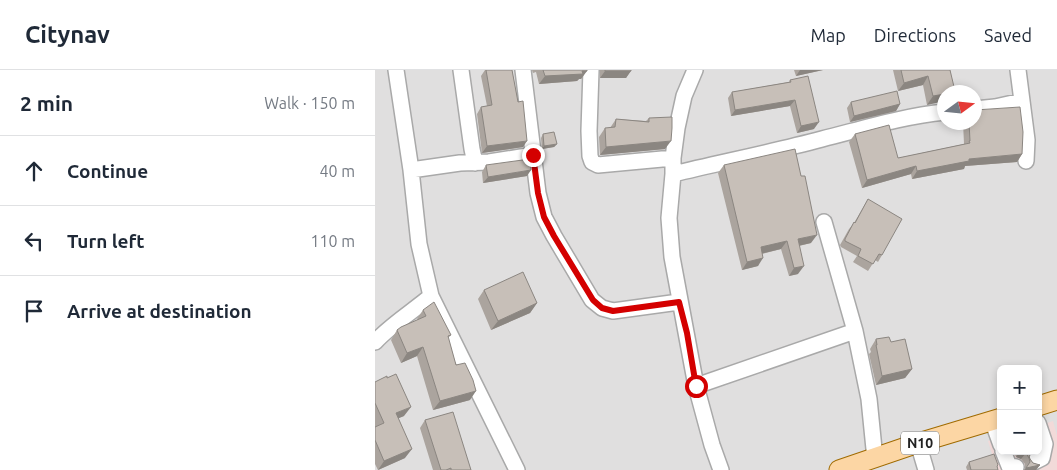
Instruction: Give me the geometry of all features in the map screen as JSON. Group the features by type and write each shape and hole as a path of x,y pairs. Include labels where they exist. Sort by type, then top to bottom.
{"main road":[{"path":"1042,405 1057,400"},
{"name":"N10","path":"839,470 996,419"}],"street":[{"path":"396,70 411,170 419,244 431,296 517,470"},
{"path":"461,70 475,163"},
{"path":"523,70 538,193 544,217 593,300 602,308 613,311 679,302"},
{"path":"591,70 589,131 592,162 598,165 673,158"},
{"path":"695,70 684,96 677,128 669,218 672,257 679,302 687,333 696,386 721,470"},
{"path":"1018,70 1027,140 1026,161"},
{"path":"982,108 1022,101"},
{"path":"673,174 858,129 937,113"},
{"path":"411,170 461,163 489,162 533,155"},
{"path":"824,222 855,331 869,399 875,459"},
{"path":"375,342 431,296"},
{"path":"696,386 855,331"},
{"path":"1034,462 1042,458 1045,444 1042,435"},
{"path":"918,443 926,470"},
{"path":"1005,455 1009,466 1017,467"}],"shaded area":[{"path":"375,70 1057,70 1057,470 375,470"},
{"path":"1053,421 1057,436 1057,470 997,470 988,441 997,438 997,455 1042,455 1042,425"}],"building":[{"path":"486,70 512,70 518,102 523,101 527,141 487,146 481,107 492,105"},
{"path":"543,70 587,71 582,71 583,74 545,76"},
{"path":"631,70 631,71 605,71"},
{"path":"901,70 950,70 954,85 937,85 937,95 933,96 928,76 904,83"},
{"path":"808,76 819,122 801,126 795,100 735,110 732,92 791,82 790,80"},
{"path":"897,91 900,104 854,116 851,102"},
{"path":"1020,107 1023,132 1022,154 969,159 969,161 917,171 916,166 867,180 855,134 889,125 898,158 970,143 969,130 982,130 982,110"},
{"path":"672,117 671,141 606,147 605,128 615,127 616,119 649,122 649,118"},
{"path":"554,132 557,144 544,146 543,134"},
{"path":"795,149 801,176 805,176 817,235 798,239 804,266 794,268 787,241 761,247 763,258 747,262 724,165"},
{"path":"530,159 531,170 488,177 486,165"},
{"path":"868,199 902,219 882,255 879,254 873,264 858,256 861,249 845,241"},
{"path":"523,272 537,303 498,321 484,290"},
{"path":"434,302 451,335 448,336 456,365 465,363 476,391 440,401 423,347 407,353 397,330 426,316 423,310"},
{"path":"889,337 891,342 905,339 912,369 882,376 876,339"},
{"path":"396,374 411,407 396,413 412,449 384,461 375,440 375,427 384,423 375,403 375,382"},
{"path":"453,412 471,470 451,470 451,468 441,470 425,420"},
{"path":"994,454 998,470 971,470 969,462"},
{"path":"1027,455 1029,455 1033,463 1040,465 1026,468 1030,462"}],"route":[{"path":"533,155 538,193 544,217 593,300 602,308 613,311 679,302 687,333 696,386"}]}
